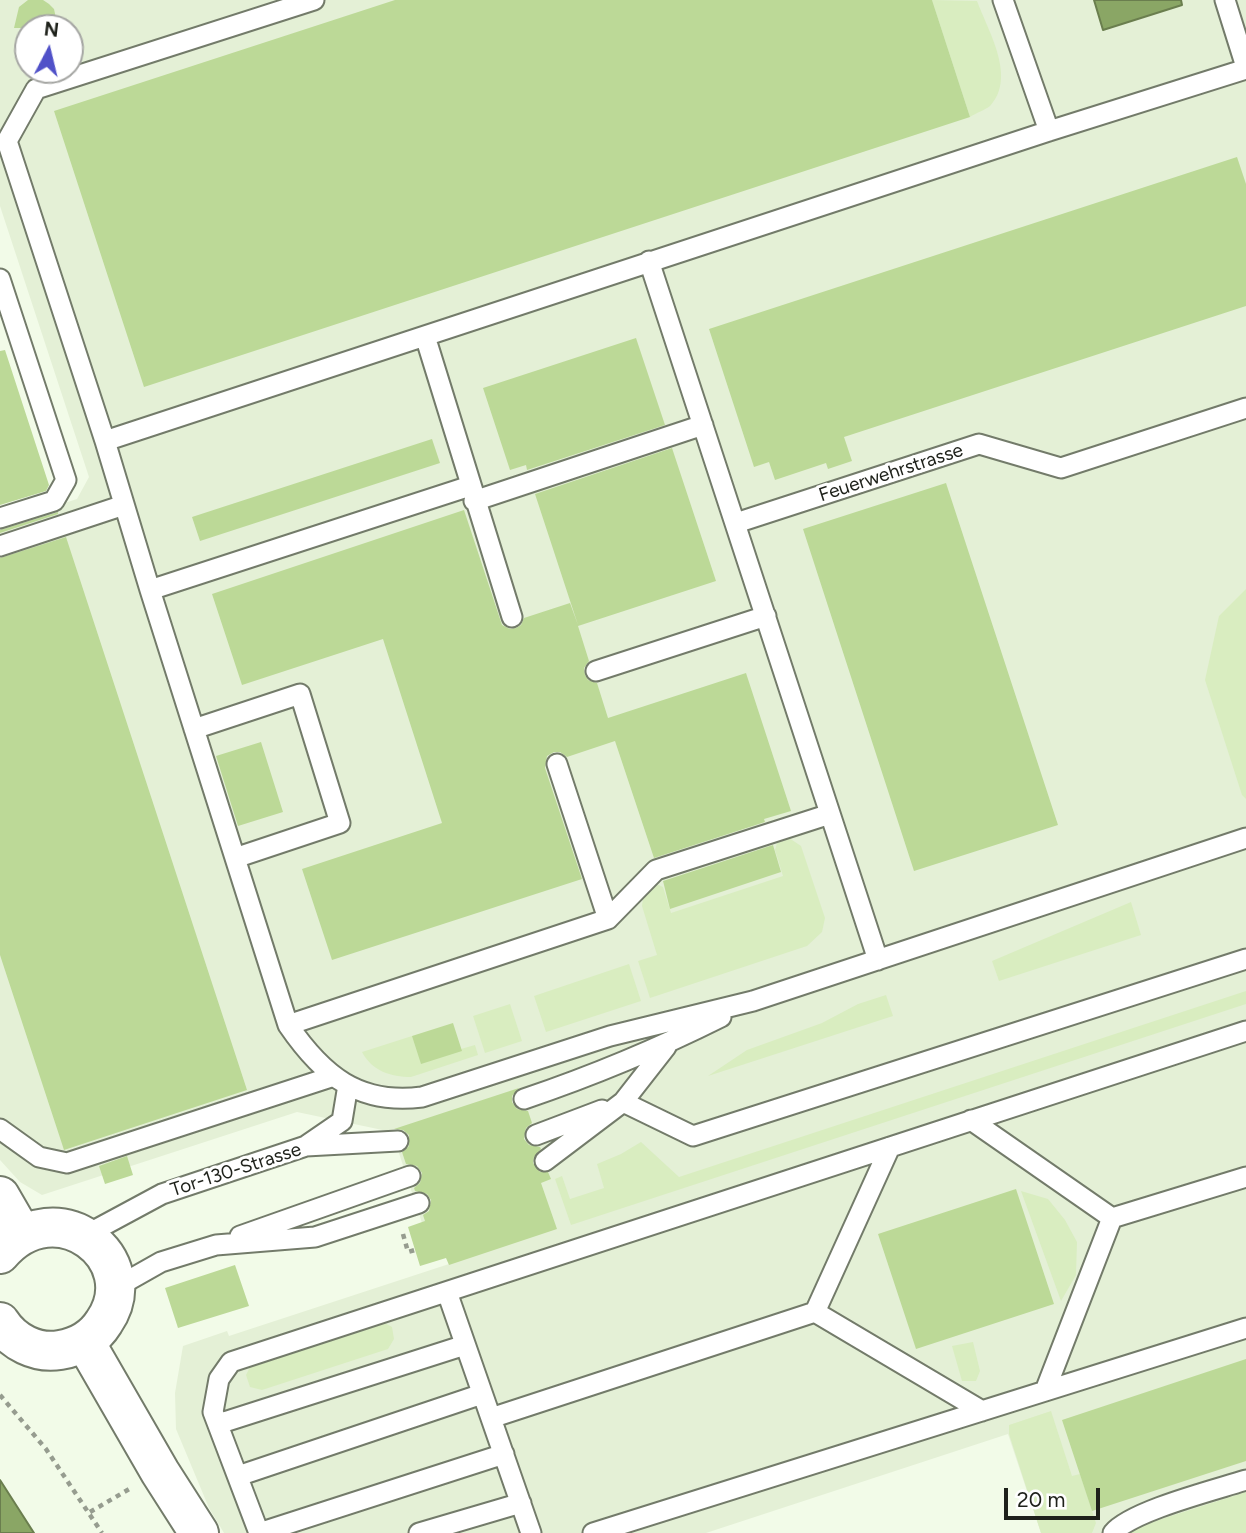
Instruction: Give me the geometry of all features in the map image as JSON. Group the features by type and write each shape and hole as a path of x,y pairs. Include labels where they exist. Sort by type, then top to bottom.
{"street":[{"path":"0,1196 11,1244 37,1228 54,1226 69,1229 97,1245 106,1258 115,1288 113,1304 97,1332 85,1342 69,1349 35,1349 19,1342 0,1322"},
{"path":"85,1342 160,1472 199,1533"}],"lane":[{"path":"314,0 36,89 7,141 105,441 288,1025 304,1050 341,1080 376,1097 399,1100 422,1097 610,1036 753,1001 1246,838"},
{"path":"1003,0 1049,131"},
{"path":"105,441 1246,68 1225,0"},
{"path":"649,261 878,960"},
{"path":"0,279 66,480 54,501 0,518"},
{"path":"425,336 512,617"},
{"name":"Feuerwehrstrasse","path":"736,523 979,444 1061,468 1246,408"},
{"path":"150,590 704,425"},
{"path":"0,546 124,505"},
{"path":"596,671 766,616"},
{"path":"194,729 300,694 340,823 235,858"},
{"path":"557,764 608,919"},
{"path":"288,1025 608,919 656,870 830,814"},
{"path":"536,1135 623,1102 693,1136 1246,959"},
{"path":"524,1099 598,1074 669,1043 753,1001"},
{"path":"504,1454 259,1533 213,1412 219,1379 231,1362 1246,1031"},
{"path":"545,1161 623,1102 669,1043"},
{"path":"0,1129 39,1157 67,1163 341,1080"},
{"path":"306,1146 342,1121 341,1080"},
{"path":"971,1120 1112,1218"},
{"name":"Tor-130-Strasse","path":"84,1236 162,1194 306,1146 398,1141"},
{"path":"491,1418 815,1312 890,1147"},
{"path":"115,1288 161,1262 410,1176"},
{"path":"1112,1218 1246,1177"},
{"path":"216,1245 314,1237 419,1203"},
{"path":"1045,1391 1112,1218"},
{"path":"447,1292 531,1533"},
{"path":"815,1312 982,1411"},
{"path":"593,1533 1246,1328"},
{"path":"218,1424 465,1345"},
{"path":"238,1476 482,1394"},
{"path":"1113,1533 1119,1525 1139,1515 1246,1480"},
{"path":"419,1533 521,1503"}],"path":[{"path":"401,1226 408,1252 415,1250"},
{"path":"405,1242 412,1239"},
{"path":"0,1395 46,1450 103,1533"},
{"path":"90,1512 160,1472"}],"shaded area":[{"path":"0,0 1246,0 1246,1533 1041,1533 1008,1434 706,1533 224,1533 209,1508 176,1429 175,1393 183,1346 227,1331 229,1336 449,1264 438,1231 422,1223 392,1132 297,1112 42,1195 20,1182 0,1160 0,524 77,499 89,477 0,206"},
{"path":"932,0 977,1 998,54 1001,82 998,94 990,106 970,117"},
{"path":"1094,0 1181,0 1182,5 1103,30"},
{"path":"1246,589 1246,799 1242,795 1205,680 1219,616"},
{"path":"789,838 801,846 825,918 822,932 807,946 650,998 638,961 657,955 642,906 644,892 652,882 663,887 671,913 783,876 775,850 778,840"},
{"path":"1131,902 1141,935 999,981 992,961"},
{"path":"629,964 641,1001 546,1032 534,996"},
{"path":"1246,991 1246,1004 571,1225 555,1179 562,1176 570,1199 604,1188 597,1164 641,1142 679,1177"},
{"path":"886,995 893,1016 708,1076 747,1050 822,1023 858,1004"},
{"path":"510,1004 522,1041 485,1053 473,1016"},
{"path":"412,1036 461,1049 475,1045 478,1055 411,1077 383,1072 371,1064 362,1052"},
{"path":"1021,1191 1048,1199 1065,1220 1077,1242 1076,1275 1061,1301"},
{"path":"381,1321 392,1327 394,1339 388,1349 262,1390 250,1387 246,1375 251,1365"},
{"path":"973,1342 980,1371 976,1381 962,1381 952,1346"},
{"path":"1051,1411 1072,1476 1080,1474 1096,1523 1092,1533 1041,1533 1009,1434 1009,1425"},
{"path":"0,1480 34,1533 0,1533"},
{"path":"1246,1492 1246,1533 1129,1533 1140,1526"}],"building":[{"path":"28,0 43,0 54,9 55,14 17,14 19,7"},
{"path":"395,0 932,0 970,117 144,387 54,111"},
{"path":"1237,157 1246,184 1246,306 844,437 852,461 828,469 826,463 775,480 769,462 754,467 709,329"},
{"path":"636,338 665,425 527,470 526,465 510,470 483,388"},
{"path":"5,350 49,485 46,491 0,505 0,351"},
{"path":"432,439 440,463 200,541 192,517"},
{"path":"672,448 716,581 578,626 589,661 584,668 585,675 588,680 597,683 608,718 746,673 791,811 654,858 615,741 567,757 560,752 554,752 547,756 545,768 582,879 332,960 302,869 442,823 383,639 242,685 212,594 464,510 502,625 510,629 516,628 524,618 570,603 578,625 535,494"},
{"path":"946,483 1058,825 914,871 803,529"},
{"path":"58,514 0,533 0,530"},
{"path":"66,537 247,1090 64,1150 0,955 0,558"},
{"path":"261,742 283,812 238,826 216,756"},
{"path":"773,845 781,872 670,909 663,881"},
{"path":"453,1023 462,1051 421,1064 412,1036"},
{"path":"519,1088 512,1096 512,1102 517,1109 528,1111 532,1123 526,1128 524,1139 529,1145 541,1149 534,1157 533,1163 540,1172 548,1172 551,1179 541,1183 557,1229 449,1265 446,1258 420,1266 408,1227 425,1221 423,1215 429,1211 431,1200 427,1194 415,1191 422,1173 417,1166 406,1164 402,1152 409,1146 409,1135 403,1130 394,1129"},
{"path":"127,1156 133,1175 105,1184 99,1166"},
{"path":"1016,1189 1054,1304 916,1349 878,1234"},
{"path":"235,1265 249,1306 178,1328 165,1288"},
{"path":"1246,1359 1246,1461 1092,1511 1062,1420"}]}
